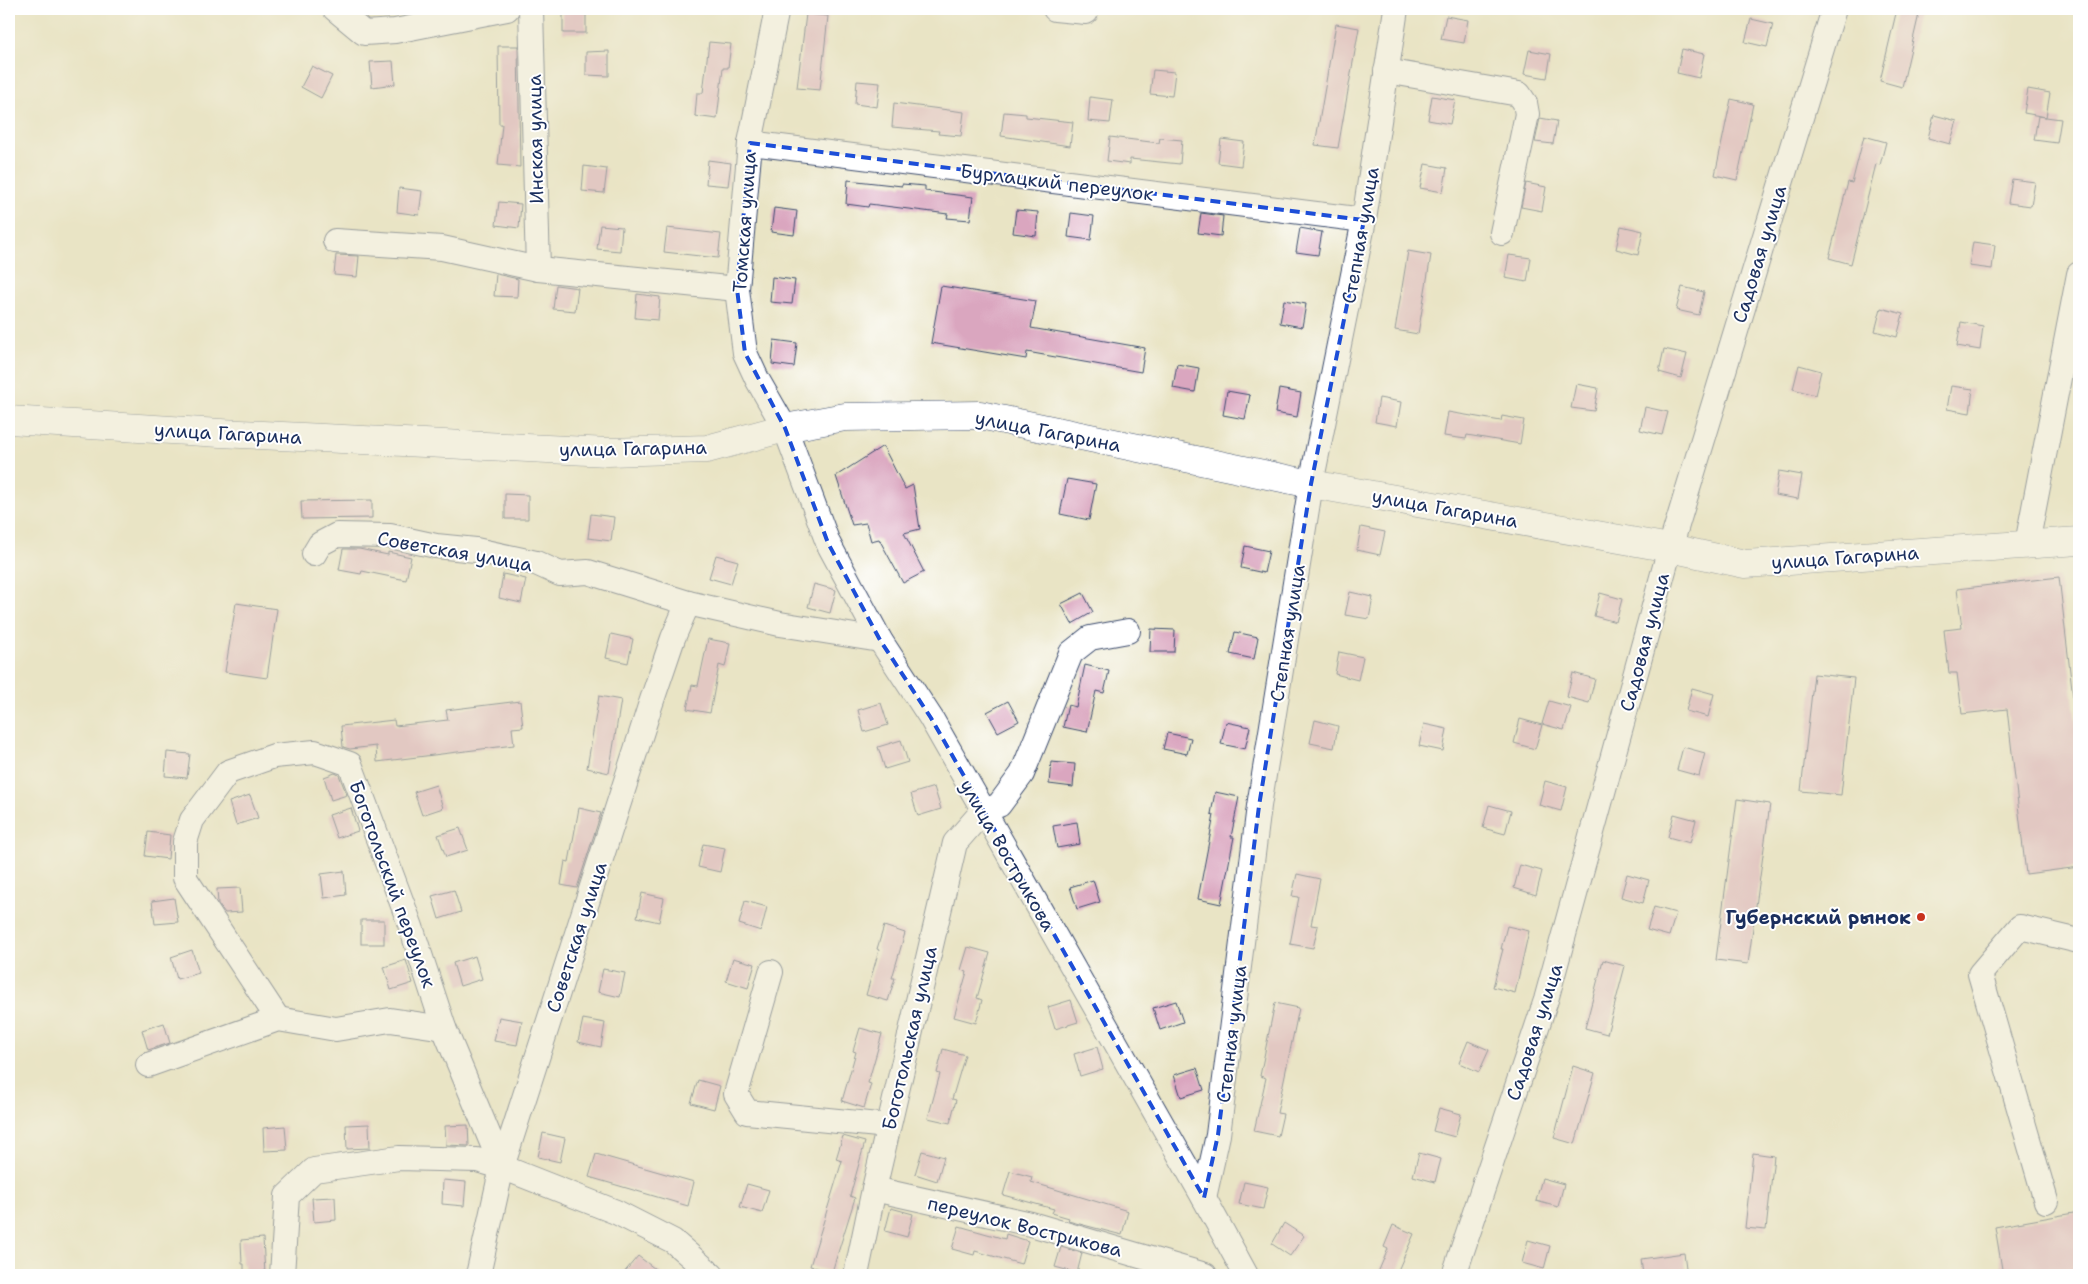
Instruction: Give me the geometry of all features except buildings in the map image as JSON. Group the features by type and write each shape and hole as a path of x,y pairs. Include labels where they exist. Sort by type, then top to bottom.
{"main road":[{"name":"улица Гагарина","path":"9,420 220,433 608,452 707,449 785,428 845,417 980,415 1311,484 1670,548 1745,564 2079,541"}],"street":[{"path":"336,9 364,33 395,31 506,9"},
{"name":"Инская улица","path":"531,9 538,269"},
{"name":"Томская улица","path":"777,9 750,143 737,289 745,353 756,379 785,428"},
{"path":"1055,9 1086,12"},
{"name":"Степная улица","path":"1204,1198 1218,1135 1259,806 1311,484 1364,220 1396,9"},
{"name":"Садовая улица","path":"1454,1275 1546,1000 1670,548 1834,9"},
{"path":"1386,71 1518,94 1525,103 1526,114 1502,233"},
{"name":"Бурлацкий переулок","path":"750,143 1364,220"},
{"path":"335,240 442,248 538,269 737,289"},
{"path":"2027,544 2079,274"},
{"name":"улица Вострикова","path":"785,428 828,543 880,640 931,718 982,812 1204,1198 1246,1275"},
{"name":"Советская улица","path":"314,554 320,544 337,535 390,536 436,546 476,550 536,563 560,574 588,572 688,603 780,624 880,640"},
{"name":"Советская улица","path":"478,1275 502,1167 650,706 673,638 688,603"},
{"name":"Боготольская улица","path":"856,1275 888,1126 955,843 982,812 999,806 1022,774 1071,653 1090,638 1128,631"},
{"name":"Боготольский переулок","path":"278,1020 185,878 185,842 192,820 228,772 274,756 315,752 350,764 411,927 444,1028 502,1167"},
{"path":"2046,1201 1980,974 2020,927 2079,941"},
{"path":"771,972 736,1094 747,1112 888,1126"},
{"path":"148,1065 278,1020 336,1029 390,1020 444,1028"},
{"path":"282,1275 286,1196 314,1170 399,1158 477,1160 502,1167 616,1212 673,1241 712,1275"},
{"name":"переулок Вострикова","path":"874,1189 1031,1224 1205,1275"}],"highlighted area":[{"path":"750,143 1364,220 1311,484 1259,806 1218,1135 1204,1198 931,718 880,640 828,543 785,428 745,353 737,289"}],"place":[{"name":"Губернский рынок","path":"1921,917"}]}
